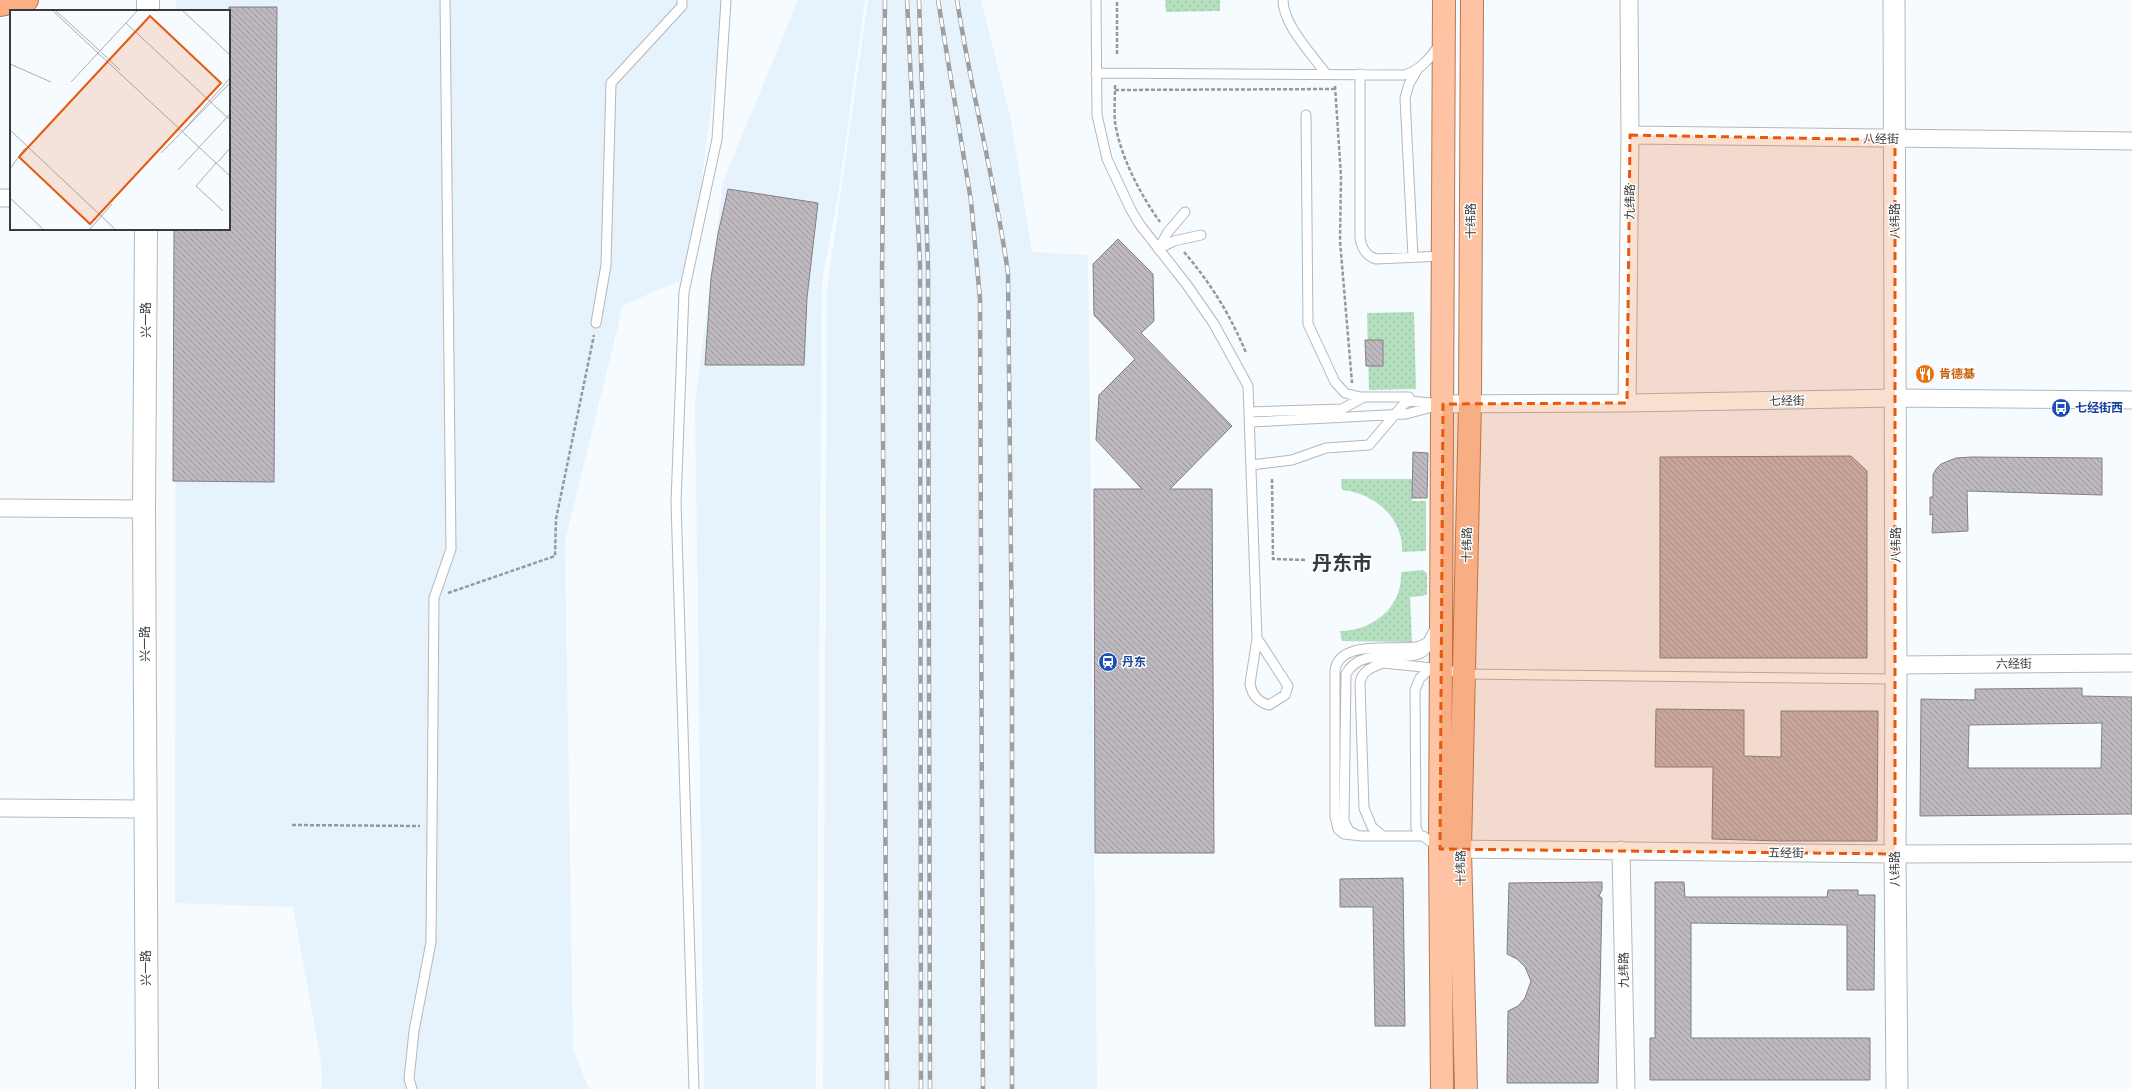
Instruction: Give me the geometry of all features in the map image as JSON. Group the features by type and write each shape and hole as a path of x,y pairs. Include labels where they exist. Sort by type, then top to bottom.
{"highway":[{"path":"0,5 27,0"}],"main road":[{"name":"十纬路","path":"1444,0 1442,608 1437,668 1466,1089"},
{"name":"十纬路","path":"1442,1089 1450,849 1465,674 1470,404 1472,0"},
{"name":"兴一路","path":"146,230 144,509 147,1089"}],"street":[{"name":"九纬路","path":"1628,404 1630,135 1629,0"},
{"name":"八纬路","path":"1894,0 1896,672 1895,854 1897,1089"},
{"name":"八经街","path":"1630,135 1895,140 2132,141"},
{"name":"七经街","path":"1443,404 1628,404 1895,398 2132,400"},
{"path":"0,508 144,509"},
{"name":"六经街","path":"1896,672 2132,663"},
{"path":"0,808 146,808"},
{"name":"五经街","path":"1450,849 1895,854 2132,853"},
{"name":"九纬路","path":"1622,850 1626,1089"}],"lane":[{"path":"412,1089 409,1079 414,1030 431,942 434,598 451,549 445,0"},
{"path":"596,323 606,264 611,82 682,6 682,0"},
{"path":"694,1089 676,502 684,292 717,139 726,0"},
{"path":"1096,0 1097,115 1107,159 1131,210 1158,249 1200,303 1240,368 1248,386 1258,638 1250,684 1251,690 1258,699 1269,705 1285,695 1288,686 1258,638"},
{"path":"1283,0 1283,8 1287,20 1328,74"},
{"path":"1413,257 1405,98 1409,84 1417,70 1430,57 1444,38"},
{"path":"1096,73 1404,75 1417,70"},
{"path":"1360,74 1360,242 1366,253 1373,258 1444,256"},
{"path":"1306,115 1308,324 1338,386 1345,393 1364,397 1409,397 1409,402"},
{"path":"1158,249 1168,232 1185,212"},
{"path":"1158,249 1174,241 1201,235"},
{"path":"1250,412 1342,409 1364,397"},
{"path":"1251,465 1292,460 1326,448 1369,445 1409,402 1443,404"},
{"path":"1250,422 1396,415 1406,414 1443,404"},
{"path":"1362,836 1349,832 1344,821 1344,678 1352,666 1366,657 1419,654 1427,648 1442,608"},
{"path":"1431,637 1424,644 1417,647 1356,650 1342,656 1335,666 1335,822 1342,833 1362,836 1420,836 1450,849"},
{"path":"1383,836 1372,828 1364,808 1360,680 1366,671 1383,663 1437,668 1465,674 1896,672"},
{"path":"1420,836 1416,828 1415,690 1420,678 1437,668"}],"path":[{"path":"1117,0 1117,54"},
{"path":"1328,74 1336,89 1341,176 1340,241 1352,378 1350,386"},
{"path":"1115,82 1116,122 1122,148 1144,194 1163,226"},
{"path":"1115,90 1336,89"},
{"path":"1183,251 1206,280 1235,328 1247,356 1246,364 1240,368"},
{"path":"434,598 555,556 556,519 596,323"},
{"path":"1272,479 1273,559 1306,560"},
{"path":"292,825 433,826"}],"highlighted area":[{"path":"1630,135 1895,140 1895,854 1440,849 1443,404 1627,403"}],"shaded area":[{"path":"176,0 725,0 689,277 623,305 565,541 573,1049 589,1089 322,1089 321,1061 293,907 175,903 176,230 230,230 230,10 176,10"},
{"path":"798,0 865,0 838,196 822,281 816,1089 704,1089 695,404 723,182"},
{"path":"868,0 981,0 1011,121 1032,252 1088,255 1097,1089 823,1089 827,289"}],"green space":[{"path":"1165,0 1220,0 1220,11 1166,12"},
{"path":"1414,312 1416,389 1369,390 1367,313"},
{"path":"1341,479 1412,479 1412,501 1426,501 1426,551 1402,552 1398,528 1385,509 1365,496 1342,490"},
{"path":"1423,570 1427,573 1427,594 1423,596 1410,597 1412,642 1342,641 1340,631 1364,627 1384,615 1397,596 1401,572"}],"building":[{"path":"229,7 277,7 274,482 173,481 174,230 230,230"},
{"path":"728,189 818,203 807,298 804,365 705,365 711,278 718,234"},
{"path":"1118,239 1153,274 1154,321 1141,333 1232,426 1170,489 1212,489 1214,853 1095,853 1094,489 1142,489 1096,440 1099,395 1135,359 1094,315 1093,264"},
{"path":"1365,340 1383,340 1383,366 1366,366"},
{"path":"1413,452 1428,453 1427,498 1412,498"},
{"path":"1851,456 1867,471 1867,658 1660,658 1660,457"},
{"path":"1956,458 2102,458 2102,495 1967,491 1968,531 1932,533 1933,514 1930,515 1930,497 1933,497 1933,475 1936,469 1941,464"},
{"path":"2082,688 2082,696 2132,697 2132,814 1920,816 1921,699 1975,700 1975,689","holes":["2102,723 2101,768 1968,768 1969,725"]},
{"path":"1656,709 1744,710 1744,756 1781,757 1781,711 1878,711 1877,841 1712,839 1713,767 1655,767"},
{"path":"1403,878 1405,1026 1375,1026 1373,907 1340,907 1340,879"},
{"path":"1602,882 1602,890 1599,896 1602,898 1598,1083 1507,1083 1508,1011 1518,1006 1525,998 1531,981 1525,967 1517,959 1507,954 1509,883"},
{"path":"1655,882 1684,882 1685,897 1827,897 1828,890 1858,890 1858,895 1875,895 1874,990 1847,990 1847,925 1691,923 1691,1038 1870,1038 1870,1080 1650,1080 1650,1038 1655,1038"}],"railway":[{"path":"885,0 882,272 887,1089"},
{"path":"907,0 920,265 921,1089"},
{"path":"919,0 928,266 930,1089"},
{"path":"938,0 971,201 980,299 983,1089"},
{"path":"957,0 969,69 997,204 1008,273 1012,651 1012,1089"}],"place":[{"name":"肯德基","path":"1925,374"},
{"name":"七经街西","path":"2061,408"},
{"name":"丹东","path":"1108,662"}],"district":[{"name":"丹东市","path":"1342,563"}]}
